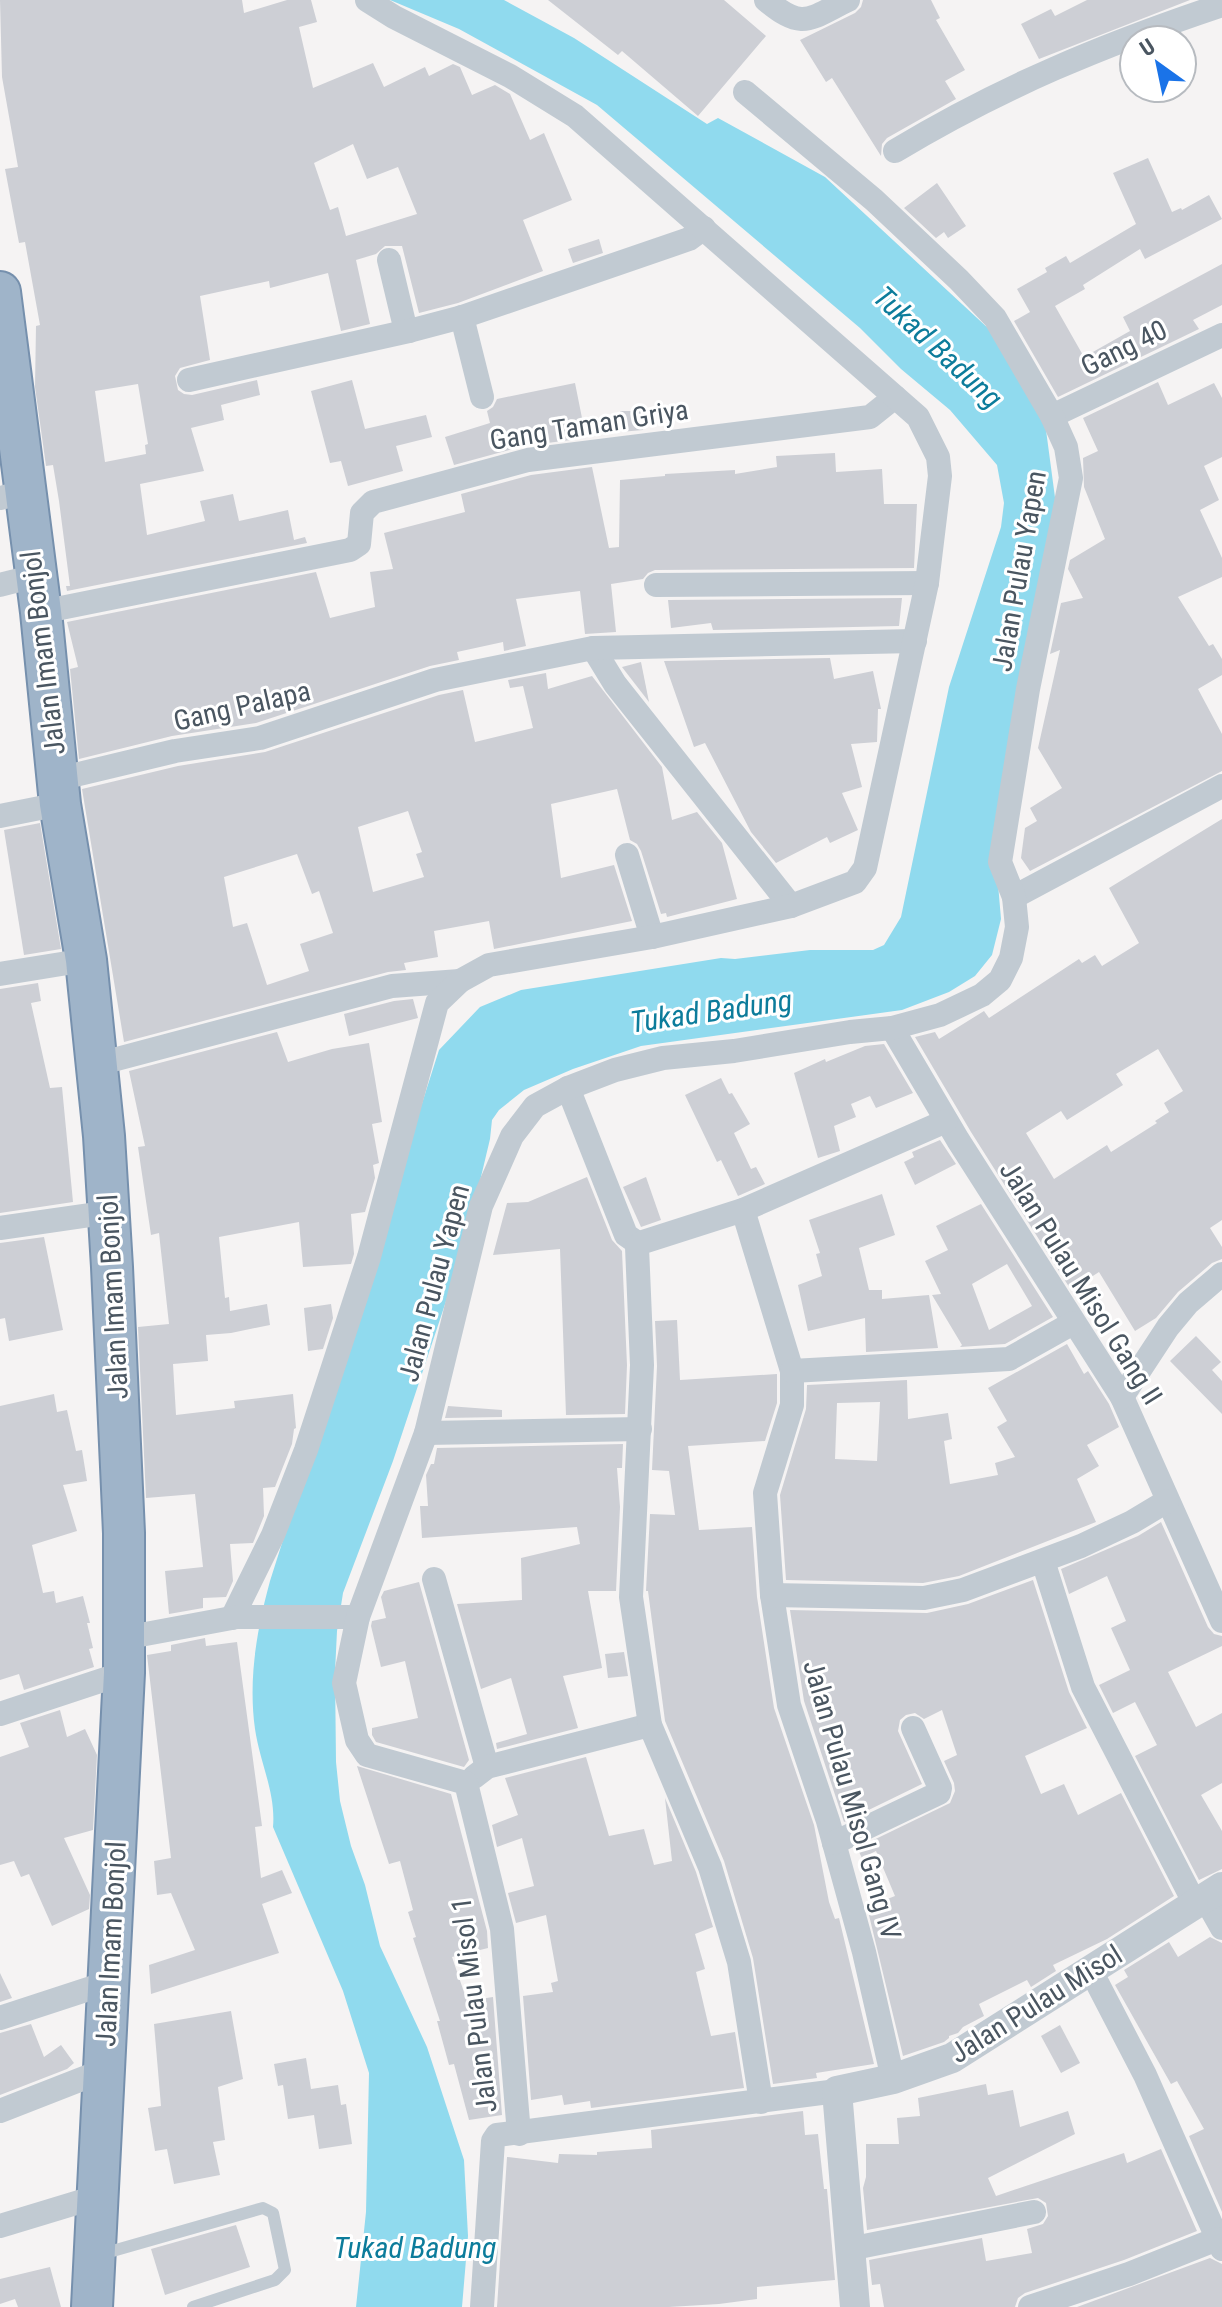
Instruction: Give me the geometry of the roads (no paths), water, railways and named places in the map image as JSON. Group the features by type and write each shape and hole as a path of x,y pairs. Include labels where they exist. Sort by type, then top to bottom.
{"highway":[{"name":"Jalan Imam Bonjol","path":"0,294 12,495 86,960 110,1212 124,1533 124,1655 92,2307"}],"street":[{"path":"235,1618 273,1535 311,1435 369,1257 437,1003 460,981 489,965 652,937 791,906 855,882 865,868 915,641 927,583 940,476 938,457 918,417 575,116 510,76 367,0"},
{"path":"766,0 794,20 807,20 848,0"},
{"path":"895,151 951,117 1057,65 1222,5"},
{"name":"Jalan Pulau Yapen","path":"349,1617 426,1433 481,1206 512,1136 535,1106 568,1088 615,1070 663,1058 892,1028 940,1015 982,995 1000,980 1011,958 1017,927 1014,897 1000,862 1028,689 1071,478 1066,447 1052,416 995,318 874,200 745,92"},
{"path":"189,380 462,317 689,239 704,228"},
{"path":"389,260 405,327 409,331"},
{"path":"462,317 482,397"},
{"name":"Gang 40","path":"1052,416 1222,335"},
{"name":"Gang Taman Griya","path":"25,591 350,550 359,544 362,513 373,502 528,460 870,417 895,397"},
{"path":"656,585 927,583"},
{"name":"Gang Palapa","path":"0,816 59,791 175,751 260,738 435,680 593,648 915,641"},
{"path":"593,648 615,684 791,906"},
{"path":"1014,897 1222,786"},
{"path":"627,855 652,937"},
{"path":"0,974 86,960"},
{"path":"98,1064 392,986 460,981"},
{"name":"Jalan Pulau Misol Gang II","path":"892,1028 946,1121 1122,1397 1222,1621"},
{"path":"568,1088 626,1235 639,1244"},
{"path":"639,1244 743,1210 946,1121"},
{"name":"Jalan Pulau Misol Gang IV","path":"743,1210 792,1371 792,1405 765,1493 772,1595 789,1705 834,1843 864,1952 893,2079"},
{"path":"0,1228 110,1212"},
{"path":"639,1244 642,1365 631,1597 650,1725 710,1867 739,1962 761,2102"},
{"path":"1122,1397 1178,1315 1222,1274"},
{"path":"792,1371 1009,1359 1073,1323"},
{"path":"426,1433 640,1429"},
{"path":"772,1595 924,1598 963,1590 1043,1561 1132,1522 1167,1501"},
{"path":"1043,1561 1083,1687 1207,1896 1222,1928"},
{"path":"434,1579 487,1767"},
{"path":"0,1714 124,1655 235,1618 349,1617 344,1683 357,1740 367,1755 466,1783 487,1767 650,1725"},
{"path":"834,1843 939,1793 940,1788 913,1728"},
{"name":"Jalan Pulau Misol 1","path":"466,1783 502,1929 519,2134"},
{"name":"Jalan Pulau Misol","path":"837,2091 893,2079 952,2058 1207,1896"},
{"path":"1030,2307 1219,2244 1145,2075 1091,1971"},
{"path":"0,2018 110,1982"},
{"path":"0,2111 105,2070"},
{"path":"837,2091 855,2307"},
{"name":"Jalan Pulau Misol 1","path":"482,2307 494,2138 497,2135 837,2091"},
{"path":"0,2226 99,2196"},
{"path":"849,2249 1034,2212"}],"lane":[{"path":"95,2256 263,2208 273,2213 285,2270 281,2276 193,2307"}],"water":[{"name":"Tukad Badung","path":"390,0 504,0 574,38 707,124 718,118 825,177 990,330 1044,415 1056,505 995,849 1001,919 992,955 975,976 949,992 902,1010 641,1046 573,1069 524,1090 499,1110 492,1120 465,1244 393,1461 343,1593 335,1672 336,1762 340,1801 351,1846 365,1885 380,1946 427,2047 464,2160 468,2236 462,2307 356,2307 366,2212 369,2073 343,1991 273,1827 270,1790 257,1742 253,1710 253,1673 270,1581 439,1050 480,1007 521,990 721,958 810,950 873,950 884,945 901,917 949,687 1001,527 1004,503 997,465 950,410 901,369 860,328 597,105 459,29"}]}
